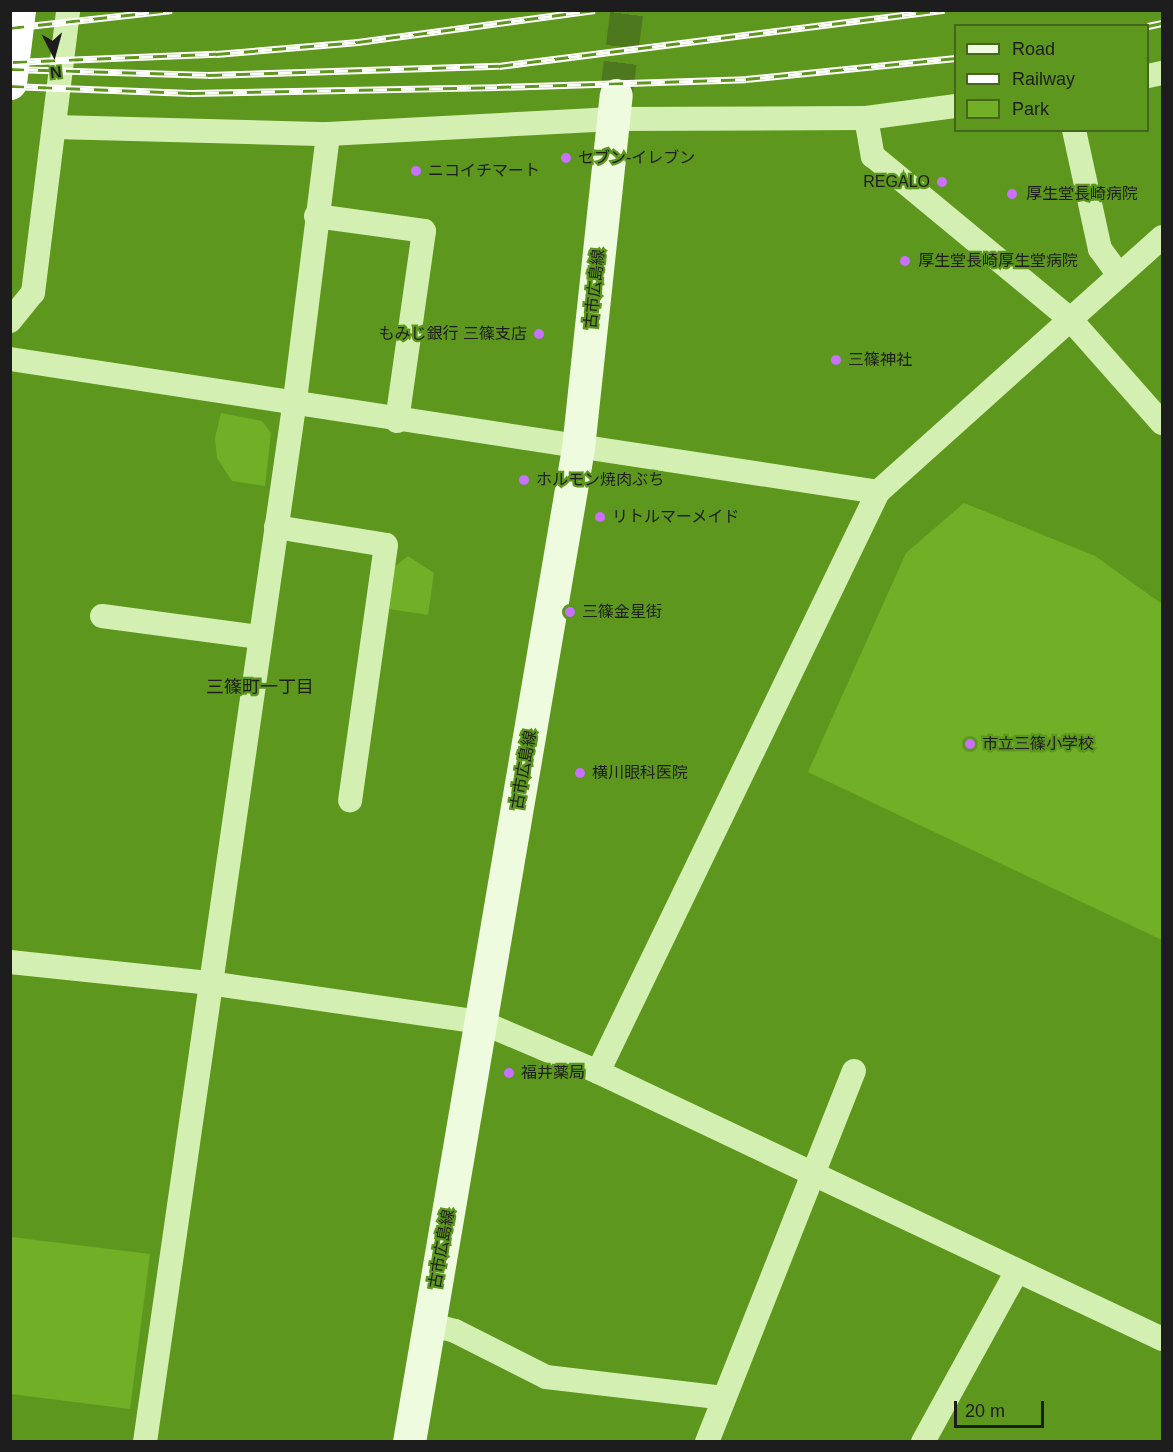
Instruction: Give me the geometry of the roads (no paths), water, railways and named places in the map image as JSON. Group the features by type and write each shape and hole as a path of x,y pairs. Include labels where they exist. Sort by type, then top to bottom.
{"highway":[{"path":"10,83 20,10"}],"main road":[{"name":"古市広島線","path":"409,1442 578,448 615,107"}],"street":[{"path":"10,321 33,293 68,10"},
{"path":"55,127 328,134 615,107 867,118 954,106"},
{"path":"867,118 873,156 1070,318 1162,423"},
{"path":"1074,132 1100,249 1119,274"},
{"path":"145,1442 209,983 295,400 316,216 328,134"},
{"path":"316,216 424,231 397,421"},
{"path":"598,1072 878,492 1162,237"},
{"path":"10,359 295,400 397,421 878,492"},
{"path":"276,527 386,545 350,800"},
{"path":"102,616 260,637"},
{"path":"10,962 209,983 481,1022 598,1072 1017,1271 1161,1334"},
{"path":"707,1442 854,1071"},
{"path":"923,1442 1017,1271"},
{"path":"429,1324 454,1331 546,1377 724,1398"}],"tunnel":[{"path":"616,95 627,10"}],"railway":[{"path":"10,28 172,10"},
{"path":"13,62 216,54 358,42 595,10"},
{"path":"10,69 208,75 499,66 944,10"},
{"path":"1149,26 1162,23"},
{"path":"10,86 191,93 497,87 746,79 954,58"}],"place":[{"name":"セブン-イレブン","path":"566,158"},
{"name":"ニコイチマート","path":"416,171"},
{"name":"REGALO","path":"942,182"},
{"name":"厚生堂長崎病院","path":"1012,194"},
{"name":"厚生堂長崎厚生堂病院","path":"905,261"},
{"name":"もみじ銀行 三篠支店","path":"539,334"},
{"name":"三篠神社","path":"836,360"},
{"name":"ホルモン焼肉ぶち","path":"524,480"},
{"name":"リトルマーメイド","path":"600,517"},
{"name":"三篠金星街","path":"570,612"},
{"name":"市立三篠小学校","path":"970,744"},
{"name":"横川眼科医院","path":"580,773"},
{"name":"福井薬局","path":"509,1073"}],"district":[{"name":"三篠町一丁目","path":"260,687"}]}
